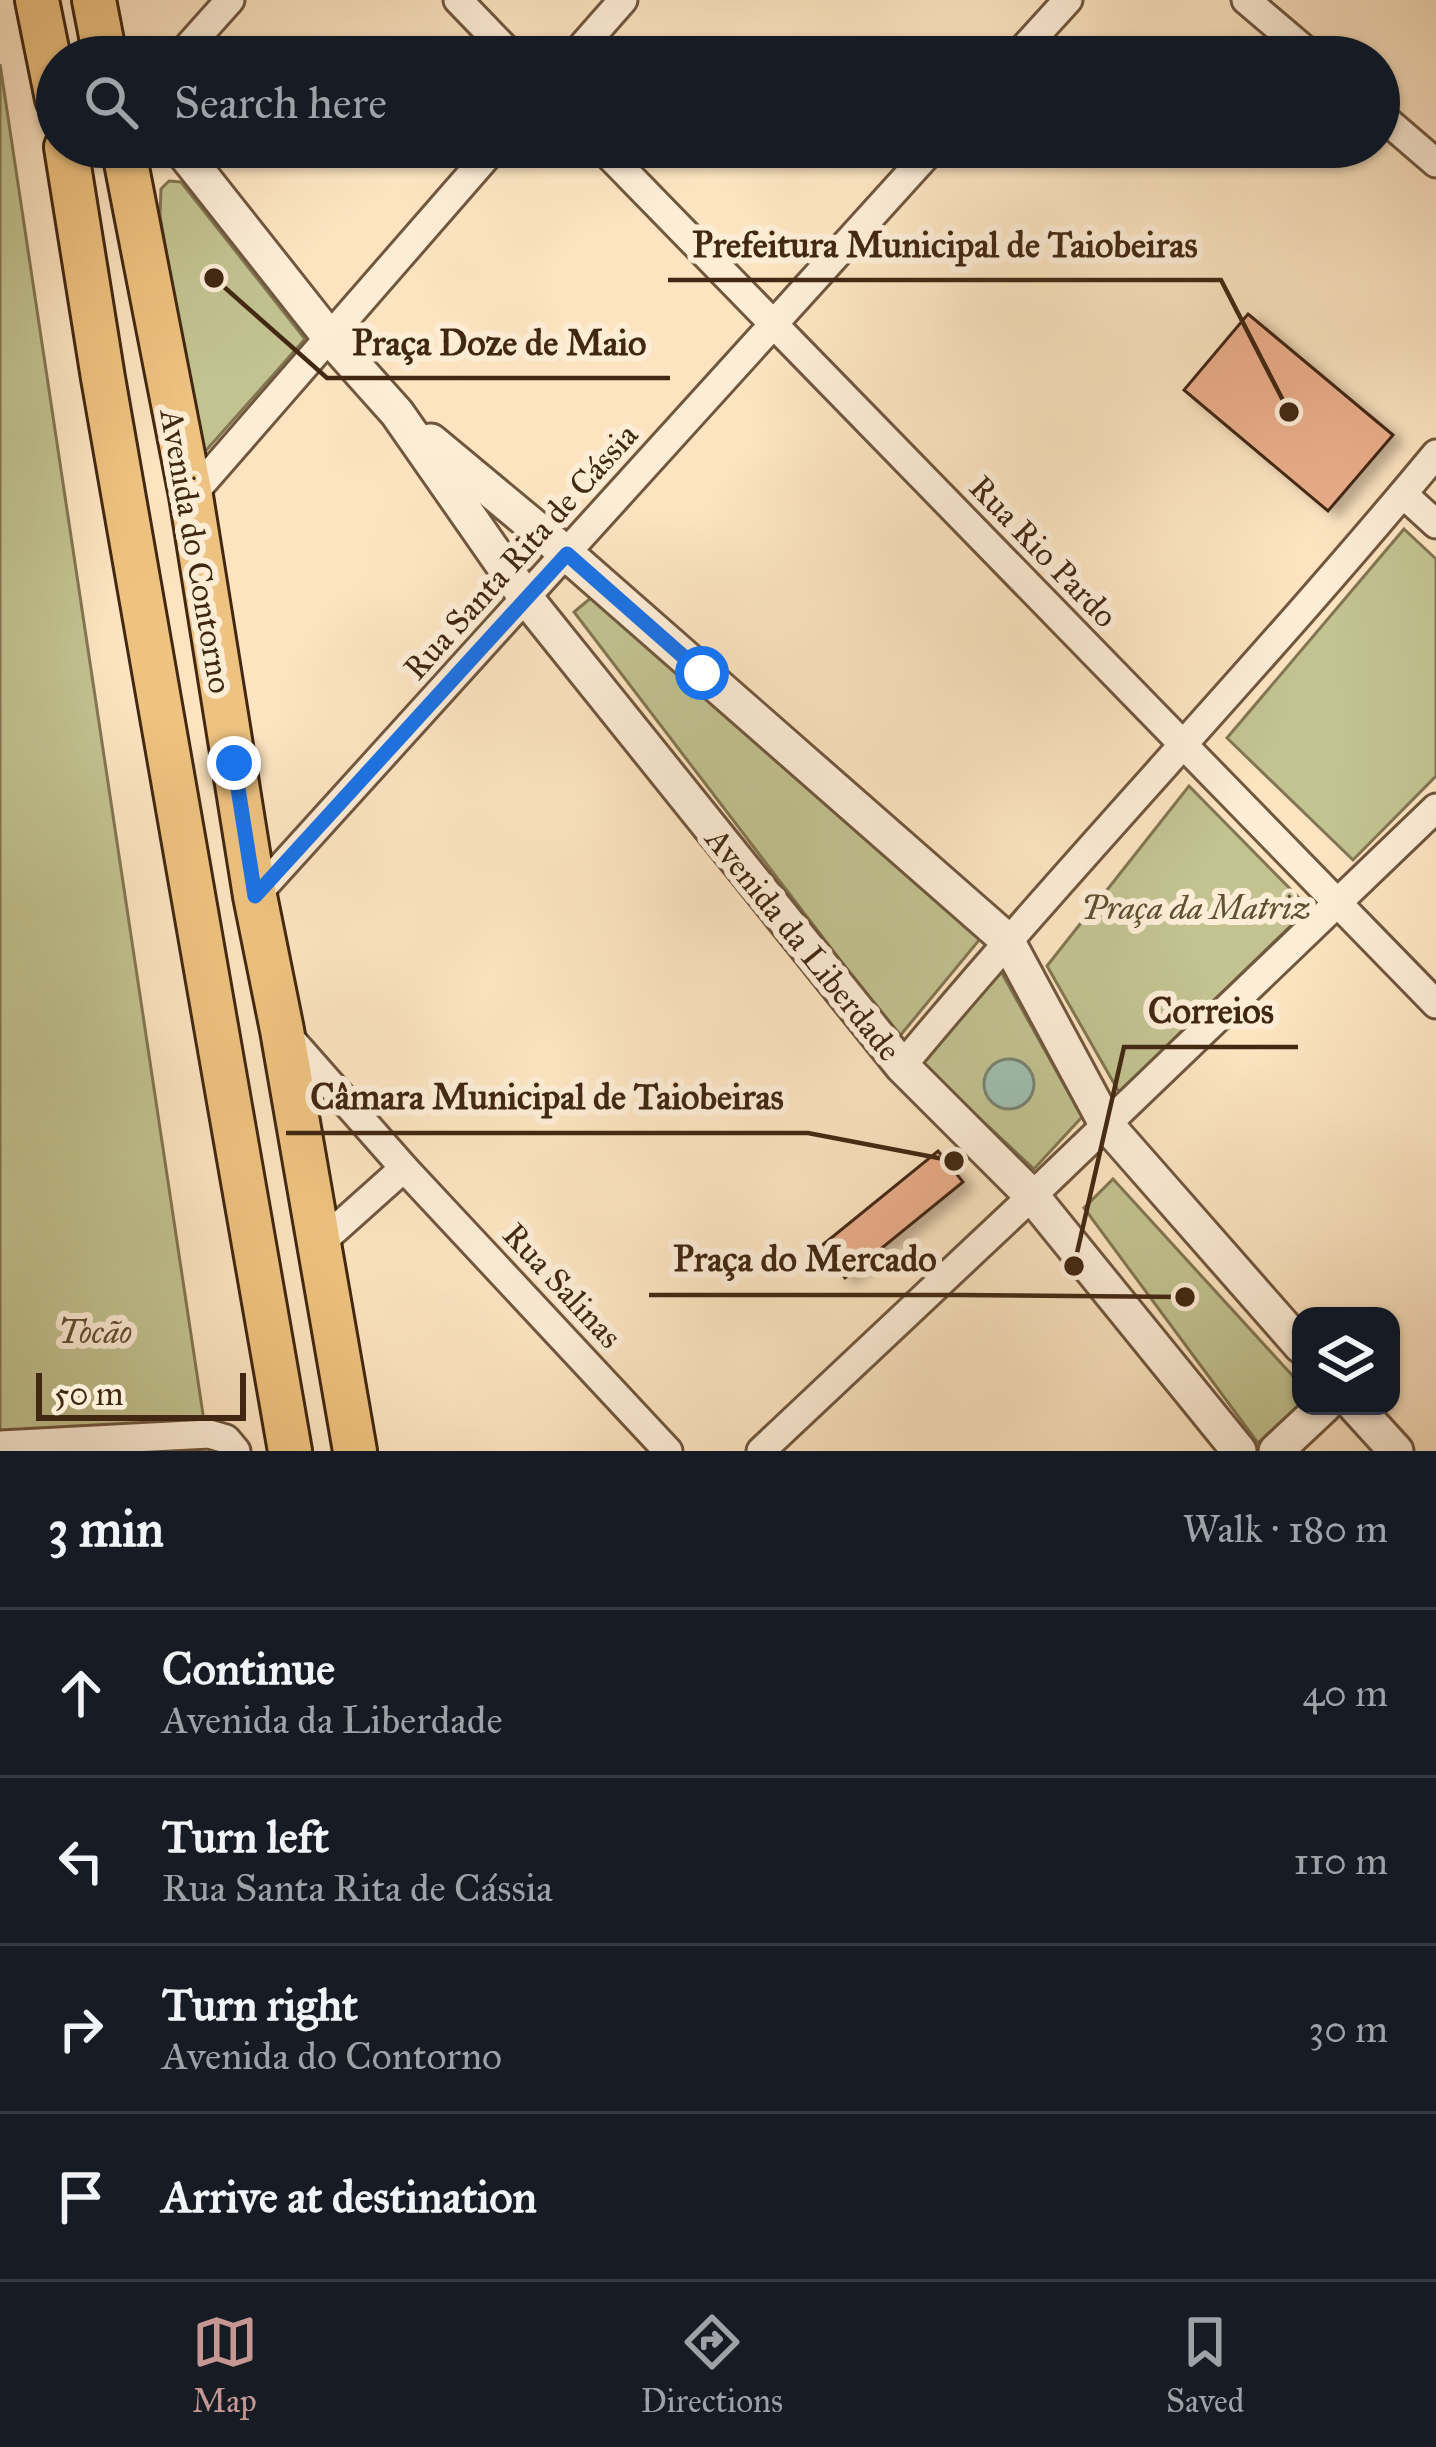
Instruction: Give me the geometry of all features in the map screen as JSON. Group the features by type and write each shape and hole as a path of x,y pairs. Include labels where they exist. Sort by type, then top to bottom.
{"main road":[{"path":"38,0 45,36"},
{"path":"94,0 102,36"},
{"name":"Avenida do Contorno","path":"69,168 290,1451"},
{"name":"Avenida do Contorno","path":"127,168 190,496 255,896 355,1451"},
{"path":"103,378 163,363"}],"street":[{"path":"198,36 230,0"},
{"path":"458,0 493,36"},
{"path":"591,36 622,0"},
{"path":"1035,36 1068,0"},
{"path":"1246,0 1288,36"},
{"path":"1400,132 1436,163"},
{"name":"Avenida da Liberdade","path":"196,168 330,338 397,413 526,598 902,1066 1031,1196 1240,1451"},
{"path":"190,496 477,168"},
{"name":"Rua Rio Pardo","path":"622,168 1436,1004"},
{"name":"Rua Santa Rita de Cássia","path":"255,896 915,168"},
{"name":"Avenida da Liberdade","path":"397,413 567,554 1007,940 1106,1124 1292,1336"},
{"path":"902,1066 1007,940 1184,748 1436,454"},
{"path":"1403,494 1436,524"},
{"path":"760,1451 1436,808"},
{"name":"Rua Salinas","path":"282,1030 668,1451"},
{"path":"319,1244 404,1168"},
{"path":"1276,1451 1314,1415"},
{"path":"1362,1415 1396,1451"},
{"path":"0,1445 209,1434 231,1445"}],"green space":[{"name":"Tocão","path":"0,64 204,1421 0,1432"},
{"path":"169,181 181,182 305,339 202,455 160,216 161,189"},
{"path":"1404,529 1436,559 1436,776 1353,860 1227,738"},
{"path":"592,597 980,939 899,1037 574,612"},
{"name":"Praça da Matriz","path":"1189,786 1309,908 1119,1092 1047,966"},
{"path":"999,968 1082,1117 1034,1169 921,1064"},
{"path":"1113,1179 1292,1375 1292,1411 1258,1443 1084,1208"}],"shaded area":[{"path":"1009,1059 1027,1066 1034,1084 1027,1102 1009,1109 991,1102 984,1084 991,1066"}],"building":[{"path":"1248,314 1393,435 1328,511 1184,390"},
{"path":"938,1151 963,1182 845,1278 820,1247"}],"place":[{"name":"Praça Doze de Maio","path":"214,278"},
{"name":"Prefeitura Municipal de Taiobeiras","path":"1289,412"},
{"name":"Câmara Municipal de Taiobeiras","path":"954,1161"},
{"name":"Correios","path":"1074,1266"},
{"name":"Praça do Mercado","path":"1185,1297"}],"route":[{"path":"234,763 255,896 567,554 702,673"}]}
